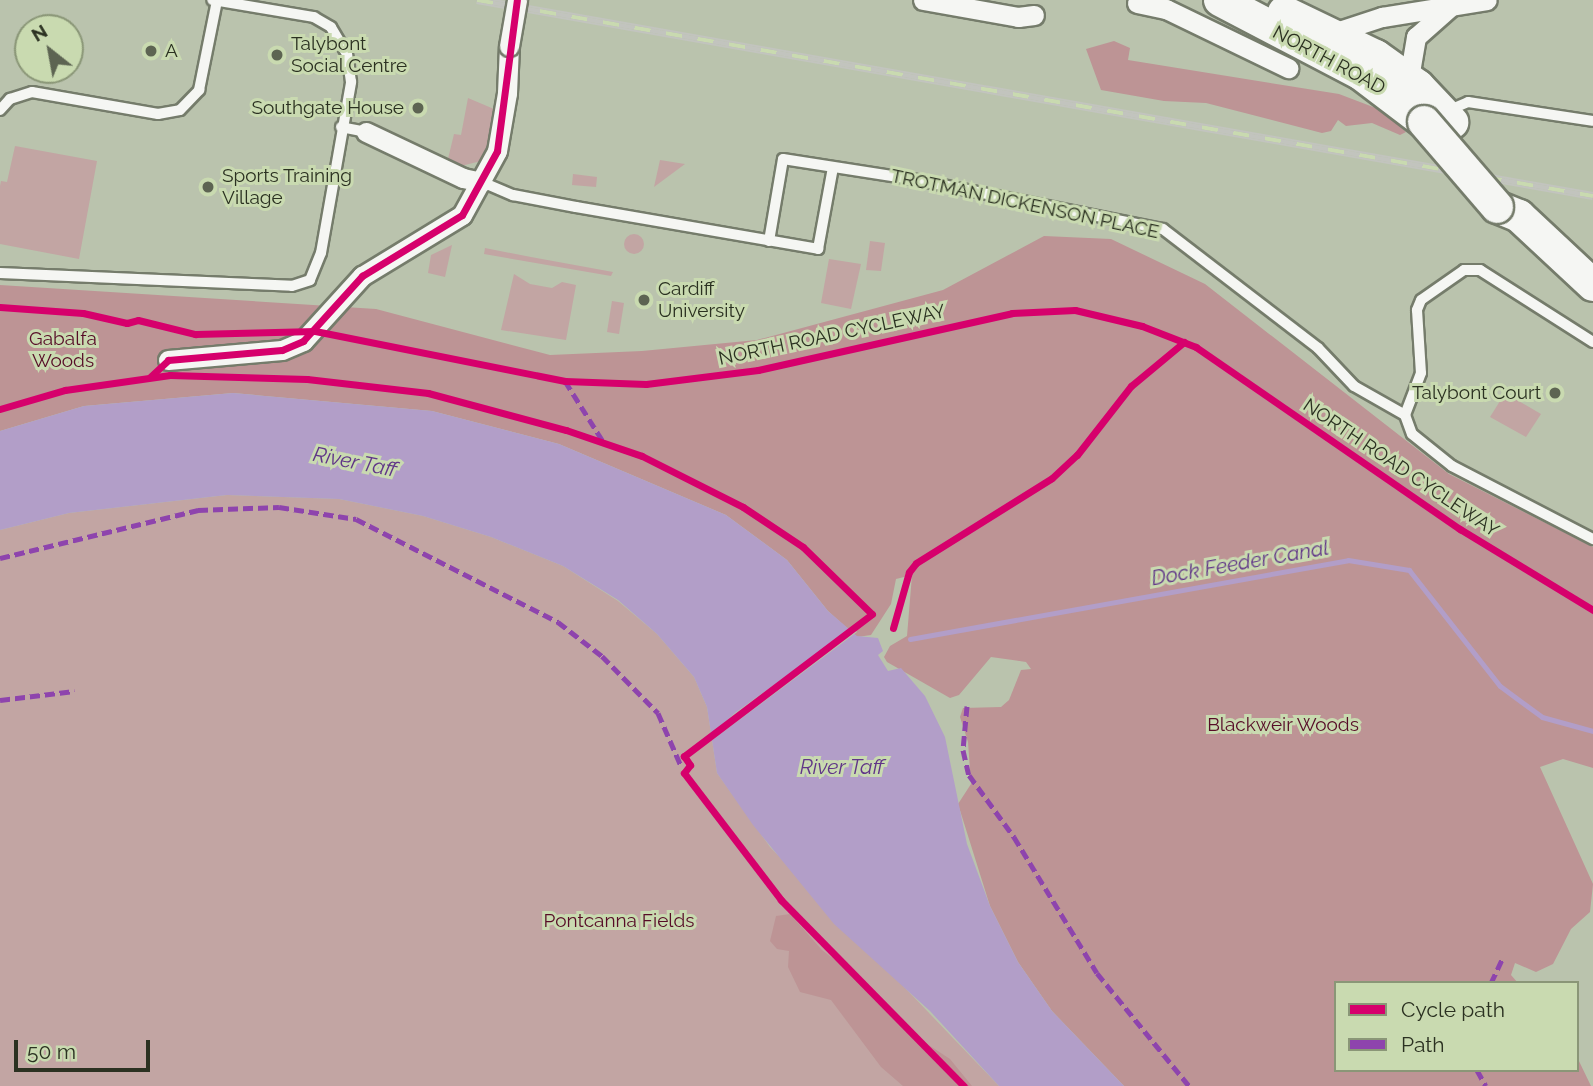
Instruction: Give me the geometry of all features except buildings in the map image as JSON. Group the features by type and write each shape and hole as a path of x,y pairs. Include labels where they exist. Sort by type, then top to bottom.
{"main road":[{"name":"NORTH ROAD","path":"1239,14 1333,33 1409,78 1440,119 1515,195 1527,225 1593,285"},
{"name":"NORTH ROAD","path":"1239,14 1361,74 1440,119"}],"street":[{"path":"168,360 272,352 303,341 362,276 462,215 497,150 507,93 509,46 517,0"},
{"path":"923,0 1018,17 1034,15"},
{"path":"1333,33 1382,17 1439,5 1449,8 1487,0"},
{"path":"1137,3 1166,9 1239,14 1288,68"},
{"path":"1409,78 1416,37 1449,8"},
{"path":"366,132 463,178 482,182"}],"lane":[{"path":"0,110 10,99 32,92 158,114 180,110 199,90 215,0 303,14 331,27 342,42 350,67 321,253 316,272 302,284 0,273"},
{"path":"1440,119 1468,102 1593,121"},
{"path":"341,127 366,132"},
{"name":"TROTMAN DICKENSON PLACE","path":"769,241 783,159 1163,229 1318,348 1353,386 1405,415"},
{"path":"482,182 513,195 818,249 834,167"},
{"path":"1593,342 1480,270 1464,270 1421,300 1417,310 1421,373 1405,415 1412,434 1452,466 1593,539"}],"green space":[{"path":"1114,41 1130,48 1128,60 1339,94 1381,110 1406,132 1400,135 1372,123 1346,126 1338,120 1331,131 1322,133 1206,103 1164,101 1101,90 1086,49"},
{"path":"468,98 494,109 490,143 481,161 457,167 447,163 454,134 461,135"},
{"path":"15,146 97,161 79,259 0,244 0,186 1,181 7,182"},
{"path":"660,160 685,164 654,187"},
{"path":"573,174 597,177 596,187 572,185"},
{"path":"634,234 641,237 644,244 641,251 634,254 627,251 624,244 627,237"},
{"name":"Blackweir Woods","path":"1044,236 1111,239 1205,284 1449,474 1593,547 1593,768 1563,759 1540,767 1593,884 1590,912 1571,929 1553,964 1536,972 1515,963 1511,975 1516,981 1334,981 1334,1072 1579,1072 1579,1061 1591,1086 1124,1086 1052,1011 1018,962 990,906 958,804 971,784 968,742 960,717 963,708 1001,707 1009,700 1021,670 1031,669 1026,662 991,657 959,695 950,698 887,662 884,657 890,646 907,636 912,575 896,579 891,604 871,635 857,637 828,611 787,560 726,515 559,444 432,411 233,393 84,406 0,431 0,285 376,309 550,355 642,351 757,340 943,290"},
{"path":"870,241 885,243 881,271 866,270"},
{"path":"452,245 445,277 428,273 431,255"},
{"path":"485,248 613,272 611,276 484,254"},
{"path":"829,259 861,264 851,309 821,303"},
{"path":"514,274 530,284 552,288 562,282 576,285 566,340 501,330"},
{"path":"612,301 624,303 619,334 607,332"},
{"path":"1505,393 1541,414 1526,437 1490,417"},
{"name":"Pontcanna Fields","path":"227,495 339,499 423,516 491,537 563,566 618,601 657,634 694,677 707,707 717,773 770,847 999,1086 0,1086 0,530 69,513"},
{"path":"790,914 822,950 857,977 918,1038 950,1059 972,1086 903,1086 881,1067 831,1000 800,992 788,967 789,951 777,949 770,941 776,916"}],"water":[{"name":"River Taff","path":"233,393 432,411 559,444 726,515 787,560 828,611 857,636 878,638 883,651 878,655 888,671 901,668 925,696 945,737 967,844 990,906 1018,962 1052,1011 1124,1086 999,1086 930,1011 834,924 753,825 717,773 707,707 694,677 657,634 618,600 563,566 491,537 423,516 339,499 227,495 69,513 0,530 0,431 84,406"}],"pier":[{"path":"853,628 857,632 707,744 707,738 735,713"}],"waterway":[{"name":"Dock Feeder Canal","path":"910,639 1348,560 1409,570 1500,686 1542,717 1593,731"}],"railway":[{"path":"477,0 1593,196"}],"marked path":[{"path":"565,381 604,443"},
{"path":"0,558 198,510 279,507 356,519 558,622 602,656 658,713 681,766"},
{"path":"0,700 74,691"},
{"path":"967,706 963,750 969,775 1014,837 1097,973 1189,1086"},
{"path":"1492,981 1502,959"},
{"path":"1478,1072 1486,1086"}],"cycle path":[{"path":"150,377 168,360 282,350 303,341 362,276 462,215 497,151 517,0"},
{"name":"NORTH ROAD CYCLEWAY","path":"0,307 83,313 127,323 138,320 195,334 315,331 565,381 646,384 758,370 1012,313 1075,310 1142,326 1196,347 1460,529 1593,610"},
{"path":"893,628 909,572 916,563 1052,478 1077,455 1131,386 1184,342"},
{"path":"0,409 65,390 170,375 307,379 428,393 566,430 642,456 743,507 803,547 872,614 684,756 690,765 684,773 781,900 964,1086"}],"place":[{"name":"A","path":"151,51"},
{"name":"Talybont Social Centre","path":"277,55"},
{"name":"Southgate House","path":"418,108"},
{"name":"Sports Training Village","path":"208,187"},
{"name":"Cardiff University","path":"644,300"},
{"name":"Talybont Court","path":"1555,393"}],"park label":[{"name":"Gabalfa Woods","path":"63,350"}]}
